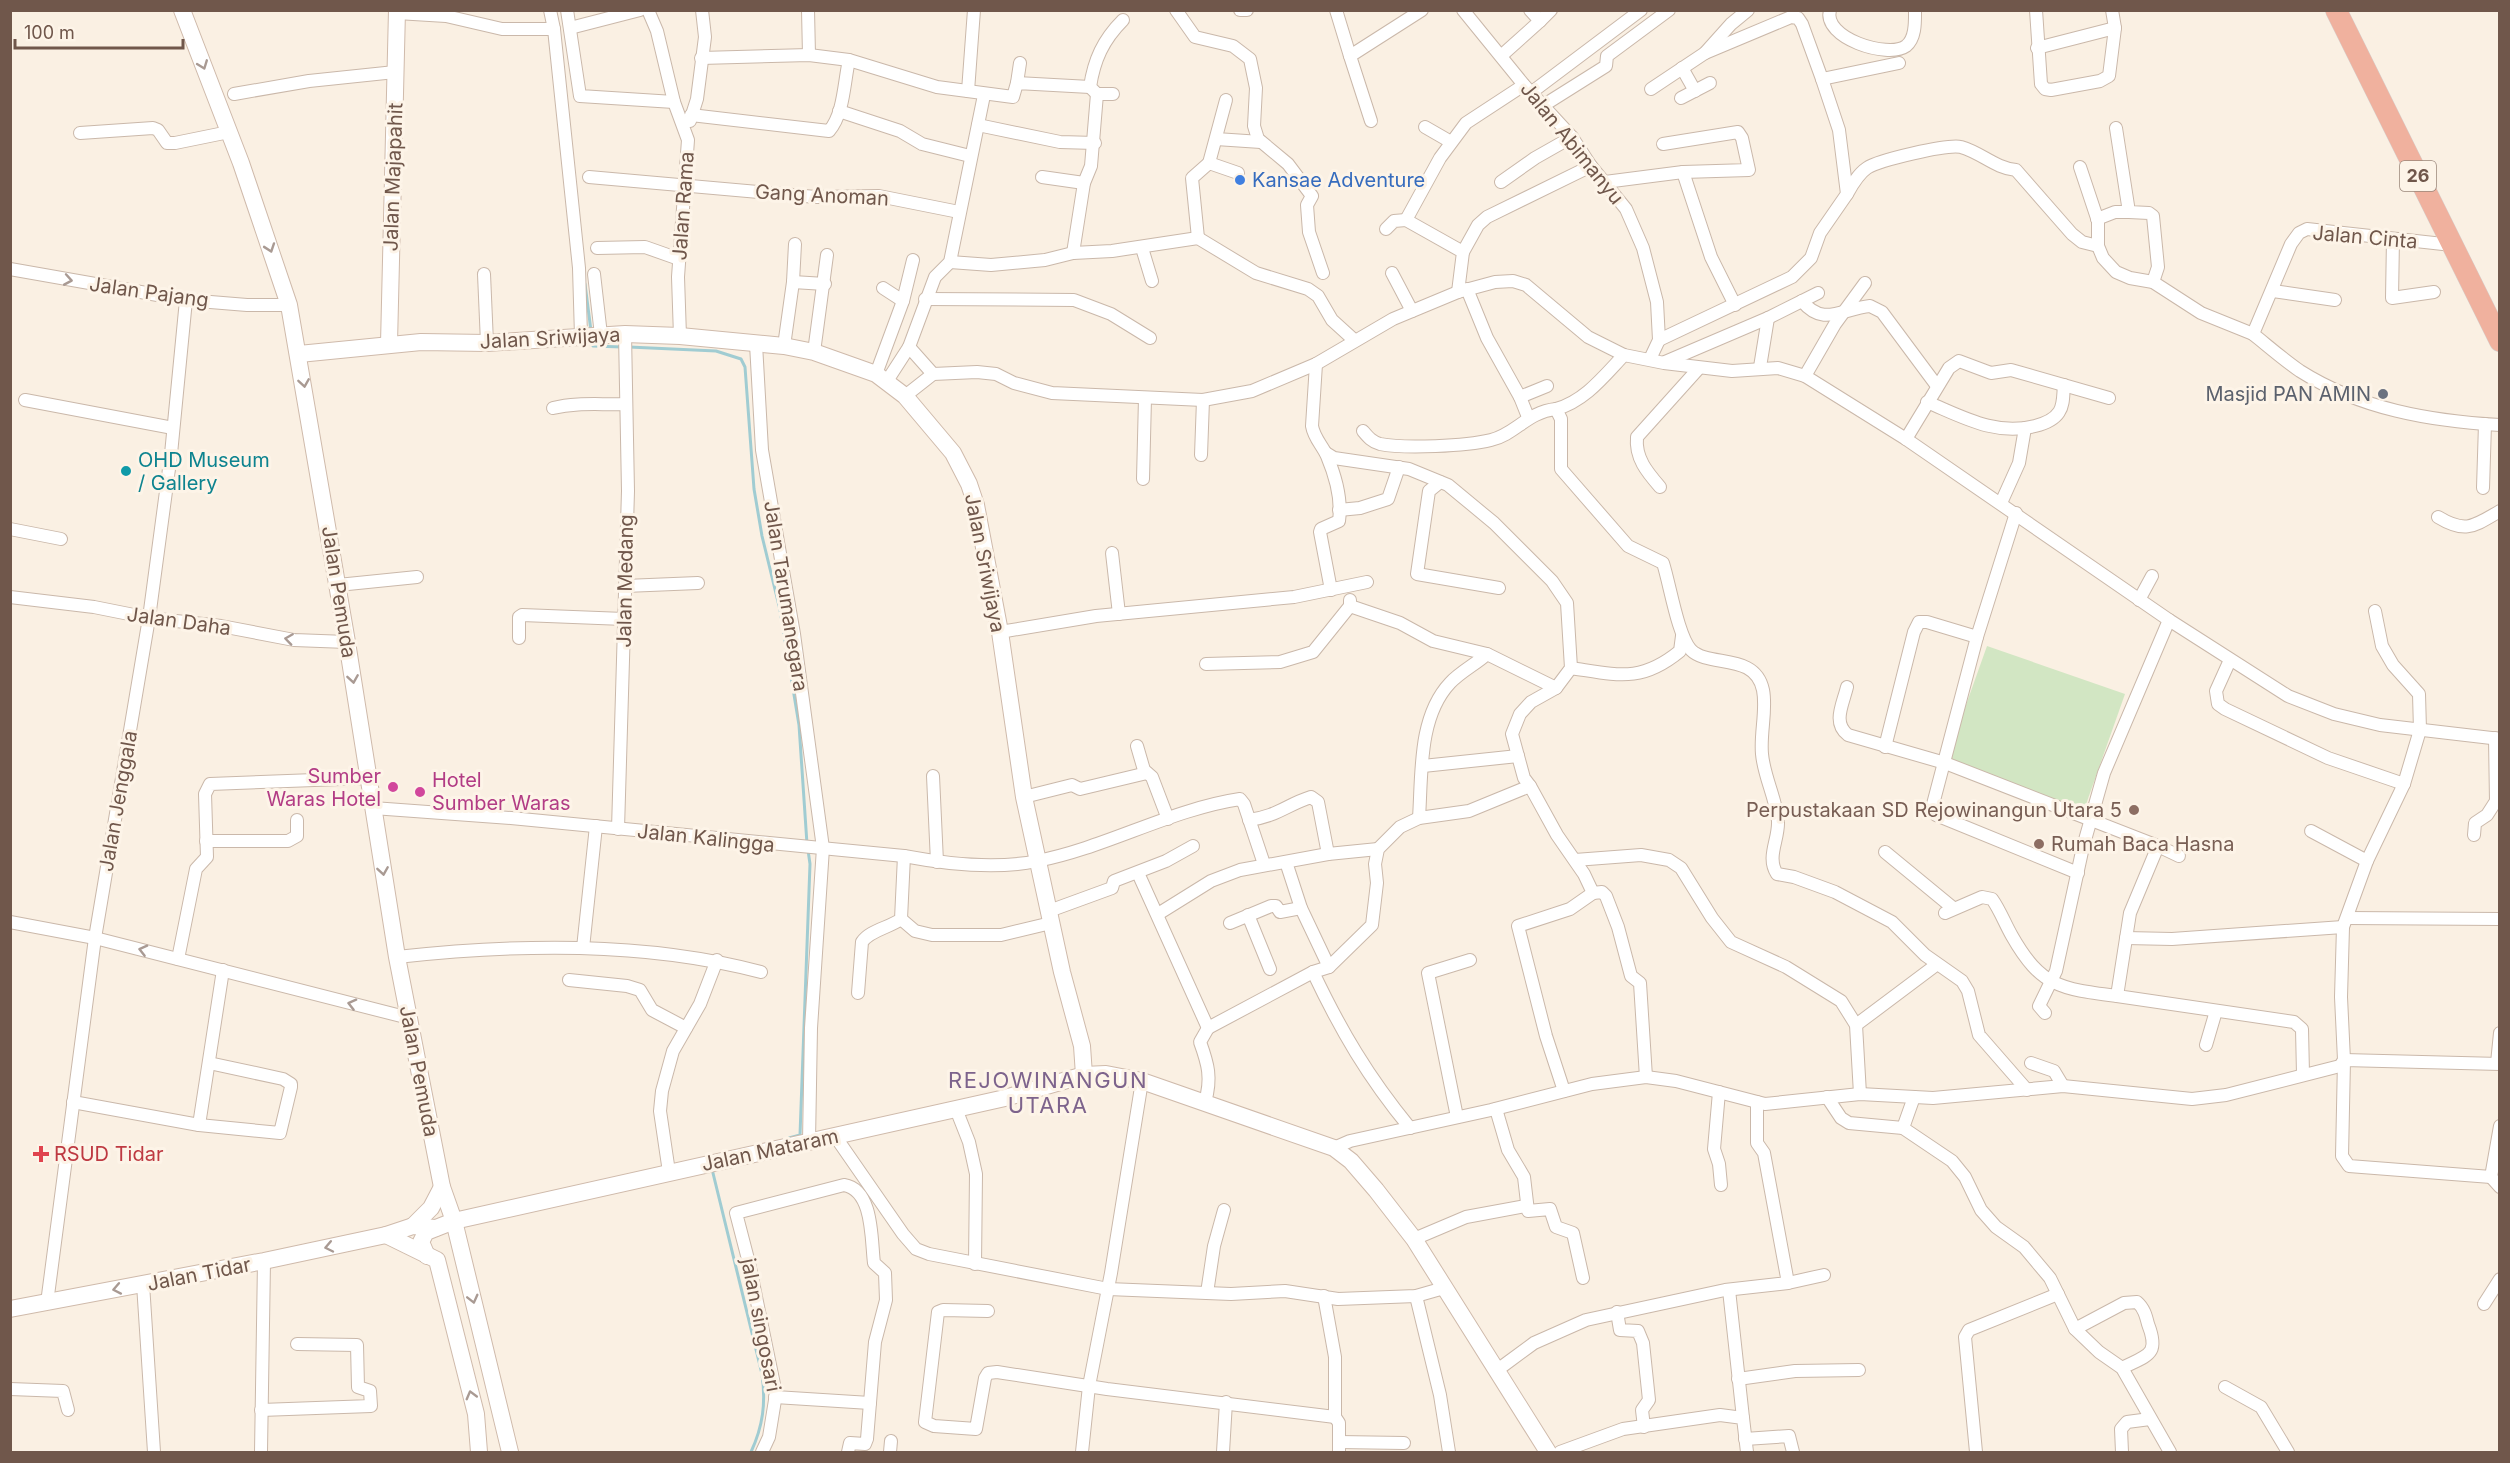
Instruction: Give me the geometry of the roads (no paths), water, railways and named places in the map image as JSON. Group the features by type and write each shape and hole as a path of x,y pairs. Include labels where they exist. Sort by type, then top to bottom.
{"highway":[{"name":"26","path":"2336,10 2499,341"}],"main road":[{"name":"Jalan Pemuda","path":"182,10 229,132 289,304 338,585 397,957 442,1187 454,1221 510,1452"},
{"name":"Jalan Majapahit","path":"389,344 397,12"},
{"name":"Jalan Sriwijaya","path":"299,354 389,344 487,343 625,334 680,336 784,346 814,352 882,378 908,393 953,453 969,484 976,505 1000,632 1024,797 1050,917 1082,1046 1084,1075"},
{"name":"Jalan Mataram","path":"435,1228 454,1221 956,1109 1084,1075 1106,1074 1142,1081 1334,1148"},
{"path":"1334,1148 1351,1161 1414,1239 1548,1452"},
{"path":"413,1226 431,1208 442,1187"},
{"path":"413,1226 435,1228"},
{"name":"Jalan Tidar","path":"10,1309 264,1261 386,1235 413,1226"},
{"path":"427,1256 422,1247 423,1237 435,1228"},
{"path":"386,1235 437,1260 476,1414 479,1452"}],"street":[{"path":"550,10 554,29 579,268 591,336"},
{"path":"567,10 579,96 674,102"},
{"path":"570,28 640,10"},
{"name":"Jalan Rama","path":"648,10 657,31 674,102 688,140 679,259 680,336"},
{"path":"688,140 691,115 697,99 705,37 702,10"},
{"path":"808,10 809,55"},
{"path":"968,91 974,10"},
{"path":"1176,10 1195,37 1233,46 1250,59 1256,88 1254,126 1261,142 1288,164 1312,196 1307,205 1309,232 1323,273"},
{"path":"1240,10 1247,10"},
{"path":"1336,10 1371,121"},
{"path":"1350,56 1422,10"},
{"path":"1530,10 1540,21"},
{"path":"1501,56 1551,10"},
{"path":"1544,105 1606,66 1607,56 1669,10"},
{"path":"1830,10 1831,25 1840,35 1873,48 1895,50 1907,45 1913,36 1915,10"},
{"path":"2036,10 2041,84 2045,89 2100,81 2109,76 2115,28 2112,10"},
{"path":"1406,220 1451,142 1466,123 1528,88 1640,11"},
{"path":"1705,53 1745,11"},
{"path":"397,12 446,16 490,28 554,29"},
{"name":"Jalan Abimanyu","path":"1470,12 1501,56 1572,137 1591,166 1626,209 1643,248 1657,302 1659,340 1650,359"},
{"path":"1651,89 1705,53 1784,18 1798,18 1839,130 1847,194"},
{"path":"1073,253 1084,183 1090,173 1095,143 1096,57 1111,32 1123,20"},
{"path":"2037,48 2115,28"},
{"path":"701,58 809,55 849,60 937,87 1013,98 1020,63"},
{"path":"691,115 829,131 839,111 849,60"},
{"path":"1822,79 1899,63"},
{"path":"1683,68 1695,91"},
{"path":"234,94 319,79 395,72"},
{"path":"1017,83 1113,94"},
{"path":"1681,98 1710,83"},
{"path":"950,262 984,95"},
{"path":"1198,238 1192,178 1209,163 1226,100"},
{"path":"839,111 900,131 922,144 970,156"},
{"path":"978,125 1060,142 1095,143"},
{"path":"1425,127 1451,142"},
{"path":"80,133 153,128 158,130 167,143 175,143 229,132"},
{"path":"2116,128 2128,212"},
{"path":"1605,182 1683,172 1749,170 1742,138 1738,132 1663,144"},
{"path":"1501,182 1534,158 1572,137"},
{"path":"1216,139 1261,142"},
{"path":"1659,340 1792,277 1811,258 1820,233 1864,170 1878,162 1939,148 1960,147 1981,156 2000,169 2016,170 2072,234 2082,242 2098,246"},
{"path":"1209,163 1238,173"},
{"path":"1528,417 1520,397 1462,291 1463,252 1478,225 1487,217 1591,166"},
{"path":"2080,167 2097,219 2098,246 2103,258 2116,272 2130,278 2153,282 2201,312 2253,334 2300,371 2348,394 2419,417 2499,425"},
{"path":"1683,172 1711,257 1735,305"},
{"name":"Gang Anoman","path":"590,177 816,197 879,196 959,212"},
{"path":"1042,177 1084,183"},
{"path":"1195,202 1208,196"},
{"path":"2097,219 2115,212 2149,213 2153,216 2158,267 2153,282"},
{"path":"1386,229 1394,221 1406,220 1463,252"},
{"name":"Jalan Cinta","path":"2253,334 2291,244 2299,234 2307,229 2452,245"},
{"path":"882,378 909,348 926,299 940,269 950,262 991,265 1045,260 1073,253 1142,248 1198,238 1256,273 1308,289 1318,296 1332,320 1354,340"},
{"path":"2393,239 2392,298 2434,292"},
{"path":"784,346 793,282 795,244"},
{"path":"597,248 645,247 679,259"},
{"path":"1142,248 1152,281"},
{"path":"814,352 825,284 827,255"},
{"path":"882,378 913,260"},
{"name":"Jalan Pajang","path":"10,269 186,300 247,305 289,304"},
{"path":"1392,273 1403,315"},
{"path":"484,274 487,343"},
{"path":"591,336 594,274"},
{"path":"908,393 933,374 977,372 996,374 1014,383 1052,393 1203,400 1264,387 1316,364 1354,340 1403,315 1462,291 1495,282 1513,281 1526,285 1581,331 1624,354 1699,368 1732,371 1760,367 1790,371 1805,376 1906,439 2139,600 2288,696 2325,711 2380,725 2497,739 2496,801 2487,815 2475,822 2474,835"},
{"path":"793,282 825,284"},
{"path":"1805,376 1835,324 1865,284"},
{"path":"883,288 903,301"},
{"path":"2273,291 2335,300"},
{"path":"1664,363 1768,318 1818,293"},
{"path":"926,299 1074,300 1111,314 1150,338"},
{"name":"Jalan Jenggala","path":"47,1303 95,938 149,618 173,428 186,300"},
{"path":"1802,301 1815,315 1822,316 1870,306 1882,312 1937,386"},
{"path":"1760,367 1768,318"},
{"name":"Jalan Medang","path":"618,829 628,491 625,334"},
{"name":"Jalan Tarumanegara","path":"756,344 762,450 794,634 824,848 811,1028 809,1141"},
{"path":"909,348 933,374"},
{"path":"1363,430 1371,440 1380,444 1440,445 1492,440 1542,410 1556,409 1575,402 1585,395 1624,354"},
{"path":"1906,439 1949,368 1959,361 1991,373 2011,369 2109,398"},
{"path":"1316,364 1311,419 1314,435 1326,453 1339,510 1339,521 1326,526 1320,532 1331,590"},
{"path":"1660,487 1640,460 1636,448 1637,437 1699,368"},
{"path":"1927,402 1991,428 2025,428 2045,423 2058,414 2062,405 2064,385"},
{"path":"1520,397 1546,386"},
{"path":"1143,479 1145,398"},
{"path":"25,400 173,428"},
{"path":"1201,455 1203,400"},
{"path":"554,408 573,403 590,406 625,404"},
{"path":"1556,409 1561,418 1561,468 1628,546 1663,563 1682,636 1680,651 1659,668 1630,675 1572,668"},
{"path":"2484,488 2485,424"},
{"path":"2001,503 2019,463 2025,428"},
{"path":"1326,453 1334,458 1399,467 1448,485 1494,524 1552,581 1566,603 1572,668 1556,688 1531,702 1520,714 1512,734 1524,778 1593,893"},
{"path":"1339,510 1356,509 1388,499 1399,467"},
{"path":"1440,482 1429,491 1417,574 1499,588"},
{"path":"2438,517 2451,525 2470,528 2499,511"},
{"path":"2016,513 1977,637 1932,808 1936,814 2078,873"},
{"path":"10,529 61,539"},
{"path":"1112,554 1119,614"},
{"path":"2139,600 2152,576"},
{"path":"338,585 417,578"},
{"path":"1000,632 1119,614 1294,597 1367,582"},
{"path":"625,586 698,583"},
{"path":"1206,664 1280,662 1313,652 1350,606 1350,587"},
{"name":"Jalan Daha","path":"10,597 149,618 221,626 294,640 347,642"},
{"path":"1350,606 1400,623 1433,641 1487,654 1556,688"},
{"path":"2375,611 2382,646 2393,665 2419,694 2420,730 2404,784 2367,861 2345,922 2341,997 2344,1060 2342,1156 2346,1164 2495,1182 2499,1126"},
{"path":"519,638 519,617 522,615 624,619"},
{"path":"2045,1014 2038,1006 2056,971 2090,819 2104,772 2169,620"},
{"path":"1885,747 1918,623 1927,622 1977,637"},
{"path":"1682,636 1692,651 1707,659 1731,661 1748,669 1763,689 1762,757 1774,798 1778,822 1777,837 1772,851 1772,867 1777,874 1794,877 1835,892 1892,922 1936,965 1962,981 1968,991 1979,1035 2027,1090"},
{"path":"1419,818 1426,734 1432,711 1450,683 1487,654"},
{"path":"2230,660 2216,691 2218,704 2328,758 2404,784"},
{"path":"1847,687 1838,721 1841,730 1885,747 1945,763 2180,856"},
{"path":"1137,746 1168,819"},
{"path":"1423,766 1518,756"},
{"path":"1024,797 1072,785 1080,789 1147,772"},
{"path":"933,776 937,862"},
{"path":"178,959 196,869 207,857 205,794 210,784 368,778"},
{"path":"1205,1102 1210,1072 1200,1042 1208,1028 1313,972 1329,967 1372,925 1377,883 1375,864 1378,849 1400,827 1419,818 1469,811 1530,786"},
{"name":"Jalan Kalingga","path":"373,808 596,826 904,856 937,862 1001,865 1038,861 1168,819 1240,799 1249,820"},
{"path":"1264,864 1249,820 1271,817 1293,804 1315,799 1318,802 1328,854"},
{"path":"206,841 288,841 297,836 297,820"},
{"path":"583,948 596,826"},
{"path":"2311,831 2367,861"},
{"path":"904,856 902,919 915,931 932,935 1001,935 1050,917 1112,888 1114,881 1138,873 1193,846"},
{"path":"2117,996 2130,913 2158,846"},
{"path":"1158,914 1211,881 1240,870 1328,854 1378,849"},
{"path":"1886,852 1949,910 1982,897 1992,900 2031,965 2041,976 2050,981 2078,990 2294,1022 2302,1029 2303,1074"},
{"path":"1575,860 1641,855 1669,860 1681,868 1712,918 1731,942 1786,967 1841,1000 1856,1025 1860,1094"},
{"path":"1286,862 1301,908 1329,967"},
{"path":"1138,873 1208,1028"},
{"path":"1564,1091 1546,1036 1518,926 1562,912 1593,893 1602,892 1606,896 1618,927 1631,976 1640,983 1646,1077"},
{"path":"1230,923 1274,906 1280,912 1301,908"},
{"path":"1248,915 1269,969"},
{"path":"858,993 862,942 867,935 891,927 902,919"},
{"path":"2126,938 2172,939 2345,922 2499,920"},
{"path":"10,922 95,938 409,1018"},
{"path":"397,957 455,951 583,948 717,960 761,972"},
{"path":"669,1172 660,1111 662,1091 673,1051 700,1004 717,960"},
{"path":"1457,1118 1428,973 1470,960"},
{"path":"1856,1025 1936,965"},
{"path":"199,1125 224,970"},
{"path":"1313,972 1338,1024 1375,1086 1410,1128"},
{"path":"569,980 627,986 640,990 652,1010 686,1028"},
{"path":"2206,1045 2216,1011"},
{"path":"2344,1060 2498,1064 2499,1033"},
{"path":"1334,1148 1592,1084 1646,1077 1676,1081 1765,1104 1860,1094 1933,1098 2063,1086 2192,1099 2226,1095 2340,1066 2344,1060"},
{"path":"74,1102 199,1125 280,1133 291,1084 283,1079 209,1063"},
{"path":"2031,1063 2054,1071 2063,1086"},
{"path":"1082,1452 1089,1386 1108,1289 1142,1081"},
{"path":"1719,1092 1713,1149 1719,1164 1721,1185"},
{"path":"1827,1097 1841,1118 1849,1123 1903,1128 1952,1161 1965,1177 1981,1210 1996,1227 2024,1247 2050,1278 2054,1296 2075,1329 2099,1353 2122,1368 2170,1452"},
{"path":"1903,1128 1914,1097"},
{"path":"1756,1102 1757,1143 1764,1153 1788,1283"},
{"path":"956,1109 969,1142 976,1174 975,1264"},
{"path":"1496,1109 1508,1150 1524,1178 1526,1206 1530,1212 1551,1209 1557,1228 1573,1233 1582,1278"},
{"path":"835,1136 889,1216 916,1249 975,1264 1108,1289 1207,1293 1285,1292 1338,1299 1416,1296 1444,1288"},
{"name":"jalan singosari","path":"762,1452 769,1437 776,1397 742,1232 736,1213 742,1210 844,1185 855,1190 871,1217 874,1263 885,1273 887,1279 885,1311 875,1342 870,1403"},
{"path":"1414,1239 1466,1217 1526,1206"},
{"path":"1207,1293 1214,1246 1224,1210"},
{"path":"261,1452 264,1261"},
{"path":"1496,1371 1534,1342 1586,1320 1729,1290 1788,1283 1824,1275"},
{"path":"2484,1304 2499,1279"},
{"path":"143,1284 154,1452"},
{"path":"1729,1290 1747,1452"},
{"path":"1324,1296 1335,1357 1335,1417 1339,1423 1339,1447 1404,1443"},
{"path":"1416,1296 1440,1395 1449,1452"},
{"path":"1976,1452 1965,1337 1970,1330 2054,1296"},
{"path":"2075,1329 2114,1307 2132,1301 2137,1302 2142,1307 2153,1337 2153,1349 2151,1354 2122,1368"},
{"path":"988,1311 938,1312 924,1422 934,1426 976,1429 988,1373 997,1372 1335,1417"},
{"path":"1617,1312 1620,1330 1638,1331 1643,1342 1649,1400 1642,1410 1644,1426"},
{"path":"261,1410 371,1406 370,1391 357,1387 357,1345 297,1344"},
{"path":"1738,1379 1795,1371 1859,1370"},
{"path":"2225,1387 2261,1407 2288,1452"},
{"path":"10,1389 63,1391 68,1410"},
{"path":"776,1397 870,1403 866,1443 850,1443 848,1452"},
{"path":"1223,1452 1226,1402"},
{"path":"1560,1452 1623,1430 1644,1426 1720,1415 1743,1418"},
{"path":"2122,1452 2121,1429 2127,1422 2151,1419"},
{"path":"1745,1439 1789,1436 1793,1452"}],"waterway":[{"path":"585,284 591,331"},
{"path":"592,340 593,346 622,347"},
{"path":"629,347 716,351 741,359 745,367 754,489 762,536 780,610 799,725 807,844"},
{"path":"789,1138 800,1135 810,864 808,850"},
{"path":"712,1169 762,1374 764,1395 762,1414 751,1452"}],"place":[{"name":"Kansae Adventure","path":"1240,180"},
{"name":"Masjid PAN AMIN","path":"2383,394"},
{"name":"OHD Museum / Gallery","path":"126,471"},
{"name":"Sumber Waras Hotel","path":"393,787"},
{"name":"Hotel Sumber Waras","path":"420,792"},
{"name":"Perpustakaan SD Rejowinangun Utara 5","path":"2134,810"},
{"name":"Rumah Baca Hasna","path":"2039,844"},
{"name":"RSUD Tidar","path":"41,1154"}],"district":[{"name":"REJOWINANGUN UTARA","path":"1048,1092"}]}
